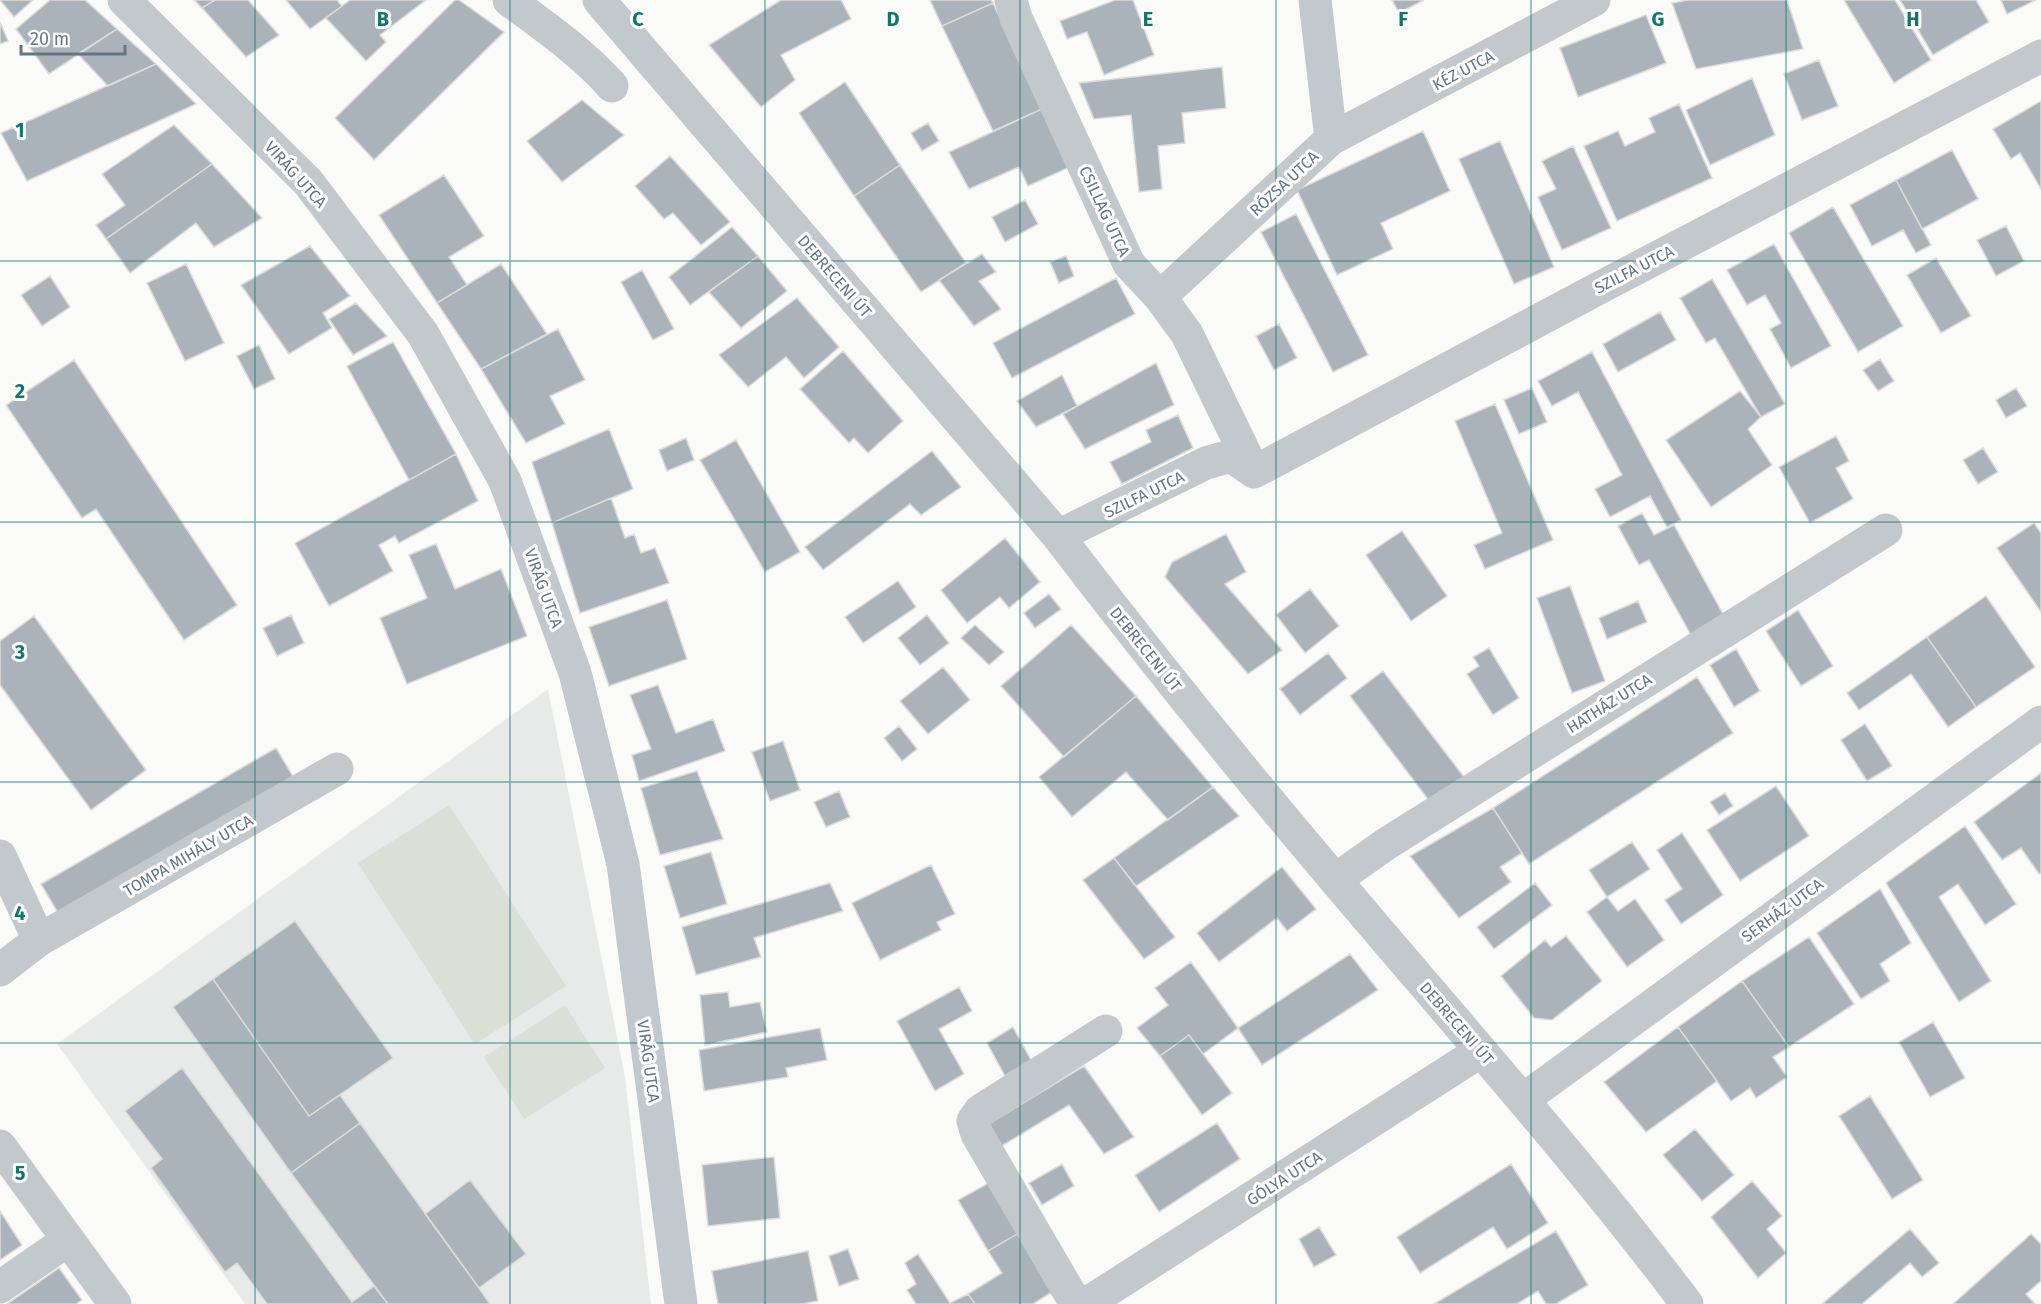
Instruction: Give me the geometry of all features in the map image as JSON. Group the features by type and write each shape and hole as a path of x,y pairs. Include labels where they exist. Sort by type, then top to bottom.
{"street":[{"name":"VIRÁG UTCA","path":"124,0 308,182 423,334 505,481 575,673 623,864 681,1304"},
{"path":"509,0 564,40 597,69 612,86"},
{"name":"DEBRECENI ÚT","path":"598,0 1065,545 1125,624 1335,880 1524,1099 1641,1243 1687,1304"},
{"name":"CSILLAG UTCA","path":"1011,0 1016,18 1129,264 1160,297 1187,334 1242,464"},
{"name":"RÓZSA UTCA","path":"1160,297 1331,139 1316,0"},
{"name":"KÉZ UTCA","path":"1331,139 1594,0"},
{"name":"SZILFA UTCA","path":"1065,545 1211,481 1590,292 2041,56"},
{"name":"HATHÁZ UTCA","path":"1335,880 1386,844 1886,530"},
{"name":"SERHÁZ UTCA","path":"1524,1099 2041,722"},
{"name":"TOMPA MIHÁLY UTCA","path":"0,970 39,940 337,769"},
{"path":"0,856 39,940"},
{"path":"1076,1304 978,1134 973,1121 980,1111 1106,1031"},
{"name":"GÓLYA UTCA","path":"1086,1304 1481,1051"},
{"path":"6,1167 68,1240 115,1304"},
{"path":"0,1287 68,1240"}],"shaded area":[{"path":"548,689 625,1077 651,1304 245,1304 57,1044"},
{"path":"449,805 566,986 475,1044 358,863"},
{"path":"565,1005 605,1068 524,1119 484,1057"}],"building":[{"path":"0,0 33,0 14,17"},
{"path":"50,0 85,0 117,29 49,74 16,29"},
{"path":"194,0 215,0 202,8"},
{"path":"215,0 248,0 279,35 246,57 202,8"},
{"path":"286,0 337,0 342,6 310,29"},
{"path":"350,0 426,0 380,35 386,42 366,61 326,18"},
{"path":"455,0 459,0 504,32 374,160 335,118"},
{"path":"781,0 841,0 851,19 781,55 795,80 761,107 709,45"},
{"path":"930,0 991,0 993,3 942,26"},
{"path":"1115,0 1133,0 1154,55 1104,75 1087,32 1067,39 1060,21"},
{"path":"1392,0 1424,0 1399,13"},
{"path":"1688,0 1787,0 1803,49 1696,69 1672,3"},
{"path":"1844,0 1895,0 1931,60 1894,83"},
{"path":"1900,0 1976,0 1989,22 1933,55"},
{"path":"2001,0 2036,0 2007,14"},
{"path":"993,3 1042,109 993,131 942,26"},
{"path":"1646,15 1666,63 1578,97 1560,48"},
{"path":"0,22 8,41 0,44"},
{"path":"117,29 156,64 108,86 78,54"},
{"path":"1819,60 1838,106 1802,120 1784,74"},
{"path":"156,64 196,104 27,181 1,133"},
{"path":"1222,67 1226,108 1182,113 1185,143 1158,146 1162,189 1139,192 1131,115 1094,119 1079,83"},
{"path":"1752,78 1775,135 1710,165 1686,110"},
{"path":"845,82 900,165 854,196 799,113"},
{"path":"582,100 624,135 562,182 527,141"},
{"path":"2041,101 2041,189 2020,153 2011,159 1993,129"},
{"path":"1679,104 1712,178 1617,221 1584,146 1618,131 1625,146 1655,132 1649,118"},
{"path":"1042,109 1070,167 1028,186 1019,167 969,189 949,152"},
{"path":"928,123 939,141 922,151 911,133"},
{"path":"174,125 212,164 106,239 96,225 125,205 102,174"},
{"path":"1423,131 1450,191 1381,223 1393,249 1337,275 1297,190"},
{"path":"1500,141 1554,267 1514,284 1459,159"},
{"path":"1573,146 1611,228 1562,250 1538,197 1556,189 1542,161"},
{"path":"1952,150 1978,199 1922,229 1896,180"},
{"path":"670,156 730,222 701,245 673,213 664,219 635,186"},
{"path":"212,164 262,218 214,247 196,223 130,273 106,239"},
{"path":"900,165 966,263 921,292 854,196"},
{"path":"444,175 484,236 449,257 467,285 437,303 379,215"},
{"path":"1896,180 1931,245 1916,253 1903,230 1872,246 1850,205"},
{"path":"1025,200 1038,224 1005,242 992,217"},
{"path":"1833,207 1903,326 1858,352 1789,233"},
{"path":"1296,214 1368,355 1333,372 1261,232"},
{"path":"2006,226 2024,261 1996,276 1977,240"},
{"path":"732,227 758,256 690,305 669,277"},
{"path":"1774,244 1831,346 1791,368 1770,329 1781,323 1765,295 1747,305 1727,270"},
{"path":"310,246 350,296 323,313 332,328 289,354 241,285"},
{"path":"982,254 996,272 979,281 1001,309 974,326 939,280"},
{"path":"758,256 787,291 741,328 709,292"},
{"path":"1066,256 1074,276 1059,283 1050,262"},
{"path":"1936,258 1971,316 1941,333 1907,275"},
{"path":"186,264 224,343 185,361 147,283"},
{"path":"501,264 547,334 481,369 437,303"},
{"path":"642,270 674,329 653,340 621,282"},
{"path":"50,276 70,307 42,326 21,295"},
{"path":"1116,278 1135,314 1012,378 993,343"},
{"path":"1712,279 1785,404 1761,417 1715,338 1706,343 1680,298"},
{"path":"797,298 839,347 804,378 786,357 748,387 719,355"},
{"path":"356,303 387,336 353,355 329,319"},
{"path":"1660,312 1676,340 1618,372 1603,344"},
{"path":"1279,324 1297,358 1274,370 1256,336"},
{"path":"558,329 585,380 550,396 565,424 526,443 481,369"},
{"path":"393,342 456,454 409,480 347,366"},
{"path":"259,345 275,379 254,389 237,356"},
{"path":"843,351 903,421 868,453 854,438 849,443 800,389"},
{"path":"1592,352 1681,520 1667,527 1650,496 1610,517 1595,489 1622,475 1578,392 1552,406 1538,381"},
{"path":"1880,359 1894,381 1878,391 1863,370"},
{"path":"74,360 237,605 184,640 96,509 82,518 6,405"},
{"path":"1156,363 1174,405 1085,449 1063,414"},
{"path":"1062,375 1077,406 1036,427 1017,401"},
{"path":"1532,388 1547,422 1519,434 1504,400"},
{"path":"2016,388 2027,406 2006,418 1996,400"},
{"path":"1740,391 1761,417 1748,429 1772,465 1711,507 1666,440"},
{"path":"1495,404 1553,540 1485,569 1474,545 1502,533 1455,421"},
{"path":"1178,415 1193,448 1122,484 1110,462 1151,442 1146,430"},
{"path":"609,429 633,489 552,523 532,462"},
{"path":"1836,436 1849,461 1836,468 1853,499 1810,523 1779,467"},
{"path":"686,438 694,460 667,471 659,450"},
{"path":"736,440 800,552 765,572 700,460"},
{"path":"1983,448 1998,472 1978,484 1963,460"},
{"path":"932,451 961,487 921,515 910,504 823,570 805,547"},
{"path":"456,454 478,501 399,543 395,536 379,545 393,571 329,606 295,543"},
{"path":"611,498 625,538 634,534 641,553 655,548 669,583 580,613 552,523"},
{"path":"1642,513 1654,535 1674,525 1724,616 1691,635 1649,560 1639,565 1618,526"},
{"path":"2034,523 2041,533 2041,612 1997,548"},
{"path":"1402,531 1447,596 1411,621 1366,555"},
{"path":"1226,534 1246,572 1225,584 1282,650 1248,674 1165,577 1172,562"},
{"path":"1005,538 1040,582 1009,608 1000,597 967,623 941,590"},
{"path":"436,544 455,589 501,569 527,636 407,684 380,618 427,598 409,555"},
{"path":"898,581 916,607 863,643 845,617"},
{"path":"1570,586 1605,681 1572,693 1537,598"},
{"path":"1310,589 1339,626 1305,653 1276,615"},
{"path":"1049,594 1061,609 1035,628 1024,613"},
{"path":"1986,596 2035,667 1976,707 1927,637"},
{"path":"667,600 687,659 609,686 589,627"},
{"path":"1638,601 1647,622 1607,639 1599,618"},
{"path":"1798,610 1833,666 1801,686 1766,631"},
{"path":"291,615 304,643 277,656 263,628"},
{"path":"927,615 949,643 920,665 898,638"},
{"path":"34,616 146,770 91,810 0,685 0,641"},
{"path":"975,625 1004,652 989,665 961,638"},
{"path":"1071,625 1136,696 1064,757 1001,686"},
{"path":"1927,637 1976,707 1948,727 1911,674 1859,710 1847,693"},
{"path":"1489,648 1519,698 1493,715 1467,674 1479,666 1473,657"},
{"path":"1736,649 1760,691 1734,707 1710,665"},
{"path":"1328,653 1347,678 1300,715 1280,689"},
{"path":"943,667 970,700 928,734 900,701"},
{"path":"1383,671 1464,777 1430,802 1350,696"},
{"path":"1697,677 1733,733 1529,864 1493,808"},
{"path":"658,685 676,733 713,719 725,751 639,781 632,755 651,749 630,695"},
{"path":"1136,696 1213,787 1168,820 1126,772 1072,817 1039,777"},
{"path":"1865,724 1892,766 1867,781 1841,740"},
{"path":"899,726 917,749 902,761 884,738"},
{"path":"783,741 800,790 770,801 752,752"},
{"path":"276,748 294,778 58,913 41,884"},
{"path":"697,771 723,839 660,855 641,788"},
{"path":"2041,773 2041,873 2039,874 2021,848 2002,860 1974,822"},
{"path":"1776,786 1809,836 1740,881 1707,830"},
{"path":"1213,787 1239,816 1136,886 1114,858"},
{"path":"839,791 850,817 826,827 814,802"},
{"path":"1725,793 1733,806 1719,815 1710,802"},
{"path":"1493,808 1522,853 1500,867 1511,882 1459,918 1410,856"},
{"path":"1965,826 2016,904 1985,925 1958,884 1939,897 1991,981 1959,1002 1886,883"},
{"path":"1682,833 1723,895 1681,924 1665,900 1682,889 1657,850"},
{"path":"1632,842 1650,869 1607,897 1589,870"},
{"path":"711,852 727,904 680,918 664,866"},
{"path":"1114,858 1175,937 1144,959 1083,880"},
{"path":"931,865 955,914 937,922 941,930 880,960 852,903"},
{"path":"1282,867 1316,909 1287,931 1277,918 1219,962 1197,933"},
{"path":"830,883 843,911 754,938 761,957 696,975 682,927"},
{"path":"1535,883 1552,905 1494,949 1477,927"},
{"path":"1880,889 1911,943 1880,964 1890,981 1861,999 1817,933"},
{"path":"1607,897 1618,911 1635,899 1664,940 1627,967 1587,912"},
{"path":"295,921 393,1058 309,1116 213,979"},
{"path":"1566,936 1602,981 1552,1020 1534,1018 1501,976 1545,940 1551,947"},
{"path":"1809,937 1854,1004 1789,1047 1742,981"},
{"path":"1350,954 1378,990 1262,1065 1238,1028"},
{"path":"1191,962 1238,1028 1203,1054 1189,1035 1160,1056 1137,1028 1168,1005 1155,988"},
{"path":"213,979 309,1116 340,1095 360,1123 291,1173 173,1007"},
{"path":"1742,981 1789,1047 1773,1057 1787,1077 1756,1098 1750,1088 1731,1101 1678,1027"},
{"path":"959,987 972,1011 939,1029 964,1074 935,1091 897,1021"},
{"path":"728,992 730,1007 760,1002 767,1032 705,1045 700,995"},
{"path":"1933,1022 1965,1078 1930,1097 1899,1042"},
{"path":"1013,1027 1031,1060 1005,1076 987,1043"},
{"path":"1678,1027 1717,1081 1646,1132 1604,1082"},
{"path":"820,1028 827,1060 786,1068 788,1077 704,1091 699,1050"},
{"path":"1189,1035 1232,1093 1202,1115 1160,1056"},
{"path":"1084,1066 1134,1137 1104,1154 1069,1105 1000,1147 987,1125"},
{"path":"182,1068 352,1302 374,1286 388,1304 267,1304 237,1263 225,1272 151,1168 162,1159 125,1111"},
{"path":"1870,1096 1923,1180 1892,1199 1839,1116"},
{"path":"360,1123 490,1304 388,1304 291,1173"},
{"path":"1217,1123 1240,1159 1159,1212 1135,1175"},
{"path":"1695,1129 1734,1175 1702,1201 1663,1155"},
{"path":"774,1157 780,1218 708,1226 702,1165"},
{"path":"1062,1164 1074,1186 1042,1205 1029,1183"},
{"path":"1511,1164 1548,1223 1507,1249 1493,1227 1420,1273 1397,1237"},
{"path":"470,1180 526,1254 479,1288 425,1214"},
{"path":"994,1180 1024,1230 988,1251 958,1200"},
{"path":"1752,1181 1782,1216 1767,1229 1786,1253 1758,1278 1711,1217"},
{"path":"0,1211 22,1245 0,1260"},
{"path":"1319,1227 1336,1255 1314,1267 1299,1239"},
{"path":"1910,1229 1939,1263 1922,1277 1910,1263 1862,1304 1822,1304"},
{"path":"1024,1230 1060,1287 1033,1304 975,1304 968,1294 1002,1273 988,1251"},
{"path":"1556,1231 1588,1285 1556,1304 1546,1304 1538,1291 1517,1304 1434,1304"},
{"path":"2031,1234 2041,1244 2041,1281 2026,1294 2035,1304 1953,1304"},
{"path":"848,1249 859,1279 839,1286 829,1256"},
{"path":"808,1251 818,1301 802,1304 718,1304 712,1271"},
{"path":"918,1254 950,1303 968,1294 975,1304 916,1304 907,1290 916,1284 905,1263"},
{"path":"59,1268 82,1300 76,1304 7,1304"}]}
